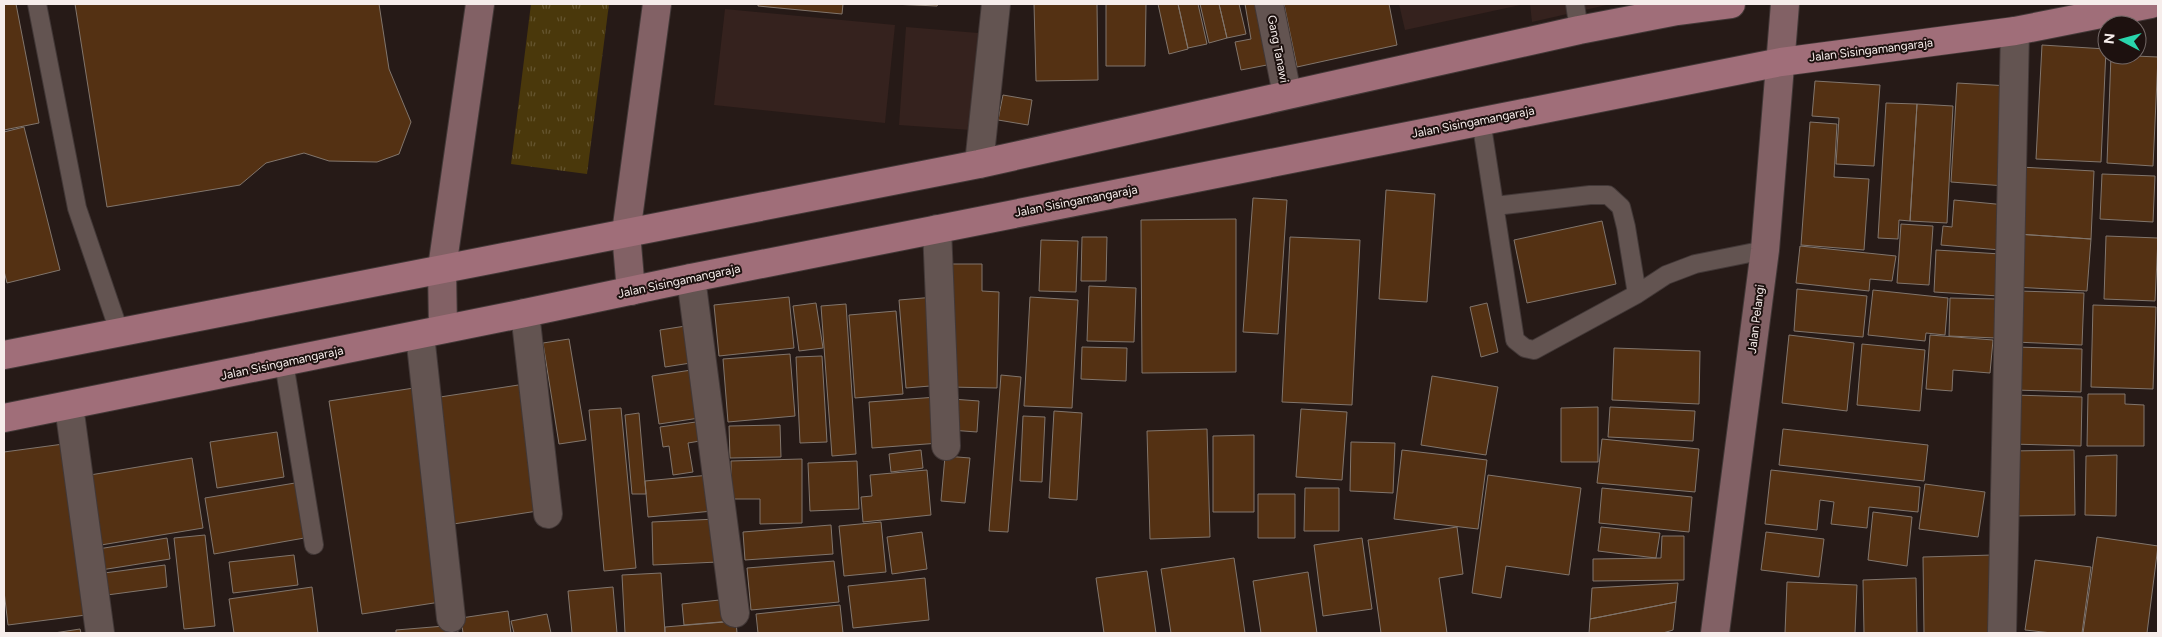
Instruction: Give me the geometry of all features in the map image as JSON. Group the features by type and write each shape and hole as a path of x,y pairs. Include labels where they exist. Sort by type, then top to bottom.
{"main road":[{"path":"432,332 480,4"},
{"path":"631,292 626,233 657,4"},
{"path":"4,355 120,334 442,268 524,254 979,164 1287,94 1577,17 1731,4"},
{"name":"Jalan Pelangi","path":"1715,633 1765,250 1785,4"},
{"name":"Jalan Sisingamangaraja","path":"4,418 631,292 691,278 1781,62 2015,31 2151,4"}],"street":[{"path":"979,164 996,4"},
{"name":"Gang Tanawi","path":"1269,4 1287,94"},
{"path":"2002,633 2015,31"},
{"path":"937,229 946,446"},
{"path":"691,278 735,613"},
{"path":"525,313 548,514"},
{"path":"432,332 451,618"},
{"path":"69,406 100,633"}],"lane":[{"path":"37,4 77,208 120,334"},
{"path":"1481,120 1515,340 1524,348 1534,350 1637,294 1666,275 1695,264 1765,250"},
{"path":"1495,206 1590,195 1608,195 1621,207 1637,294"},
{"path":"284,362 314,545"}],"shaded area":[{"path":"1399,4 1525,4 1405,30"},
{"path":"1530,4 1611,4 1532,22"},
{"path":"725,9 895,25 885,123 714,105"},
{"path":"906,27 978,33 971,130 899,125"}],"green space":[{"path":"531,4 609,4 587,174 511,164"}],"building":[{"path":"4,4 16,4 39,123 4,130"},
{"path":"75,4 379,4 389,69 411,122 399,154 377,162 329,161 304,153 266,163 240,185 107,207"},
{"path":"758,4 843,4 842,14 758,6"},
{"path":"891,4 938,4 937,6"},
{"path":"1034,4 1097,4 1098,80 1036,81"},
{"path":"1106,4 1146,4 1145,66 1106,66"},
{"path":"1158,4 1178,4 1188,49 1169,54"},
{"path":"1178,4 1198,4 1207,44 1188,48"},
{"path":"1200,4 1219,4 1227,38 1209,43"},
{"path":"1219,4 1239,4 1246,34 1227,38"},
{"path":"1245,4 1261,4 1272,64 1241,70 1235,42 1251,39"},
{"path":"1284,4 1389,4 1397,45 1297,67"},
{"path":"2042,45 2097,48 2097,65 2105,65 2101,162 2036,159"},
{"path":"2147,57 2158,57 2153,166 2107,163 2111,65 2147,65"},
{"path":"1815,81 1880,85 1874,166 1836,164 1839,118 1812,116"},
{"path":"1957,83 2010,86 2005,186 1951,182"},
{"path":"1003,95 1032,100 1028,125 998,120"},
{"path":"1886,103 1917,104 1910,221 1899,220 1898,239 1878,238"},
{"path":"1917,104 1953,106 1947,223 1910,221"},
{"path":"1810,122 1837,124 1834,177 1869,179 1864,250 1801,245"},
{"path":"24,127 60,270 7,283 4,271 4,132"},
{"path":"2020,167 2094,171 2091,239 2017,234"},
{"path":"2102,174 2155,176 2153,222 2100,219"},
{"path":"1386,190 1435,194 1427,302 1379,299"},
{"path":"1253,198 1287,200 1278,334 1243,332"},
{"path":"1954,200 2006,205 2001,250 1941,245 1943,226 1952,227"},
{"path":"1236,219 1236,372 1142,373 1141,220"},
{"path":"1602,221 1616,284 1527,303 1514,240"},
{"path":"1901,224 1933,226 1929,285 1897,283"},
{"path":"2017,234 2091,239 2087,291 2014,287"},
{"path":"2106,236 2158,238 2155,301 2104,299"},
{"path":"1082,237 1107,237 1106,281 1081,281"},
{"path":"1290,237 1360,240 1352,405 1282,402"},
{"path":"1041,240 1078,241 1076,292 1039,291"},
{"path":"1800,246 1896,256 1892,281 1870,279 1869,291 1796,283"},
{"path":"1936,250 2001,254 1999,296 1934,292"},
{"path":"952,264 982,264 982,291 999,292 997,388 949,387"},
{"path":"1089,286 1136,288 1134,342 1087,341"},
{"path":"1797,289 1867,296 1863,337 1794,331"},
{"path":"1873,290 1948,298 1945,335 1926,333 1925,341 1868,335"},
{"path":"2018,291 2084,293 2082,345 2015,342"},
{"path":"789,297 794,348 719,356 714,305"},
{"path":"935,297 942,385 906,388 899,300"},
{"path":"1030,297 1078,300 1072,408 1024,406"},
{"path":"1950,298 1997,299 1996,338 1949,336"},
{"path":"816,303 823,348 799,351 793,306"},
{"path":"1487,303 1498,352 1481,357 1470,307"},
{"path":"846,304 856,454 832,456 821,306"},
{"path":"2093,305 2156,307 2153,389 2091,387"},
{"path":"896,311 903,394 855,398 849,315"},
{"path":"692,325 697,362 665,367 660,330"},
{"path":"1789,335 1854,343 1847,411 1782,403"},
{"path":"1930,335 1993,340 1990,373 1953,370 1952,391 1926,389"},
{"path":"569,339 586,440 559,444 543,343"},
{"path":"1862,344 1925,350 1920,411 1857,405"},
{"path":"1082,347 1127,348 1126,381 1081,379"},
{"path":"2016,347 2082,349 2081,392 2014,390"},
{"path":"1614,348 1700,351 1699,404 1612,400"},
{"path":"790,354 795,416 728,422 723,359"},
{"path":"822,356 827,442 800,443 796,357"},
{"path":"698,369 706,417 659,424 652,376"},
{"path":"1001,375 1021,377 1008,532 989,531"},
{"path":"1432,376 1498,387 1486,455 1421,445"},
{"path":"525,384 544,510 447,525 427,399"},
{"path":"414,388 447,601 362,614 329,401"},
{"path":"2088,394 2125,394 2125,404 2144,405 2144,446 2087,446"},
{"path":"2013,395 2082,397 2081,446 2012,444"},
{"path":"937,397 940,443 872,448 869,402"},
{"path":"952,399 979,401 977,432 950,430"},
{"path":"1598,407 1598,462 1561,462 1561,408"},
{"path":"1610,407 1695,411 1693,441 1608,437"},
{"path":"621,408 636,568 604,571 589,410"},
{"path":"1301,409 1347,412 1342,480 1296,477"},
{"path":"1054,411 1082,413 1077,500 1049,498"},
{"path":"639,413 646,494 632,494 625,415"},
{"path":"1023,416 1045,417 1042,482 1020,481"},
{"path":"703,421 706,440 688,443 693,472 673,475 669,446 663,447 660,427"},
{"path":"780,425 781,457 730,458 729,426"},
{"path":"1207,429 1210,537 1150,539 1147,431"},
{"path":"1783,429 1928,445 1924,481 1779,465"},
{"path":"277,432 284,477 217,488 210,442"},
{"path":"1254,435 1254,512 1213,512 1213,436"},
{"path":"1602,439 1699,449 1695,492 1597,483"},
{"path":"1351,442 1395,443 1393,493 1350,491"},
{"path":"71,443 94,614 8,625 4,591 4,452"},
{"path":"921,450 923,468 891,472 889,454"},
{"path":"1402,450 1487,460 1478,529 1394,519"},
{"path":"2074,450 2075,515 2012,516 2011,451"},
{"path":"2117,455 2116,516 2085,515 2086,456"},
{"path":"945,456 970,458 965,503 941,501"},
{"path":"192,458 203,528 95,546 84,476"},
{"path":"802,459 802,523 760,524 760,499 731,499 731,461"},
{"path":"857,461 859,509 810,511 808,463"},
{"path":"927,470 931,515 863,522 861,497 872,496 870,475"},
{"path":"1771,470 1920,487 1918,512 1869,507 1867,528 1831,524 1834,502 1820,500 1817,530 1765,524"},
{"path":"710,475 713,511 648,517 645,481"},
{"path":"1488,475 1581,488 1569,575 1506,566 1501,598 1472,593"},
{"path":"301,482 310,537 214,554 205,498"},
{"path":"1925,484 1985,492 1978,537 1919,529"},
{"path":"1305,488 1339,488 1339,531 1304,531"},
{"path":"1602,488 1692,497 1689,532 1599,523"},
{"path":"1258,494 1295,494 1295,538 1258,538"},
{"path":"1873,512 1912,517 1907,566 1868,560"},
{"path":"717,519 718,562 653,565 652,522"},
{"path":"881,522 886,572 844,576 839,526"},
{"path":"831,525 833,554 745,560 743,532"},
{"path":"1457,527 1463,574 1439,578 1447,633 1381,633 1368,540"},
{"path":"1601,527 1660,533 1656,558 1598,551"},
{"path":"922,532 927,569 892,574 887,537"},
{"path":"1766,532 1824,539 1819,577 1761,570"},
{"path":"205,535 215,626 184,629 174,538"},
{"path":"1662,536 1684,536 1684,580 1593,581 1593,559 1661,558"},
{"path":"2097,537 2158,546 2147,633 2083,633"},
{"path":"167,538 170,559 101,570 98,549"},
{"path":"1362,538 1372,609 1323,616 1314,545"},
{"path":"294,555 298,585 233,593 229,562"},
{"path":"1993,555 1995,633 1924,633 1923,557"},
{"path":"1234,558 1245,633 1171,633 1161,569"},
{"path":"2035,560 2091,567 2082,633 2052,633 2025,630"},
{"path":"834,561 839,602 751,610 747,568"},
{"path":"165,565 167,587 107,595 104,573"},
{"path":"1147,571 1156,633 1104,633 1096,578"},
{"path":"1308,572 1317,633 1261,633 1253,581"},
{"path":"661,573 665,633 625,633 622,575"},
{"path":"925,578 929,620 853,628 848,586"},
{"path":"1916,578 1917,633 1864,633 1863,580"},
{"path":"1787,582 1857,585 1855,633 1785,633"},
{"path":"1678,583 1676,602 1590,619 1592,588"},
{"path":"312,587 318,633 234,633 229,599"},
{"path":"613,587 617,633 572,633 568,591"},
{"path":"729,599 732,621 684,625 682,604"},
{"path":"1676,602 1673,630 1663,633 1589,633 1590,619"},
{"path":"840,605 843,633 758,633 756,614"},
{"path":"508,611 511,633 463,633 461,618"},
{"path":"547,614 551,633 514,633 511,621"},
{"path":"736,621 737,633 665,633 665,627"},
{"path":"457,625 458,633 396,633 396,630"},
{"path":"80,629 81,633 54,633"}]}
